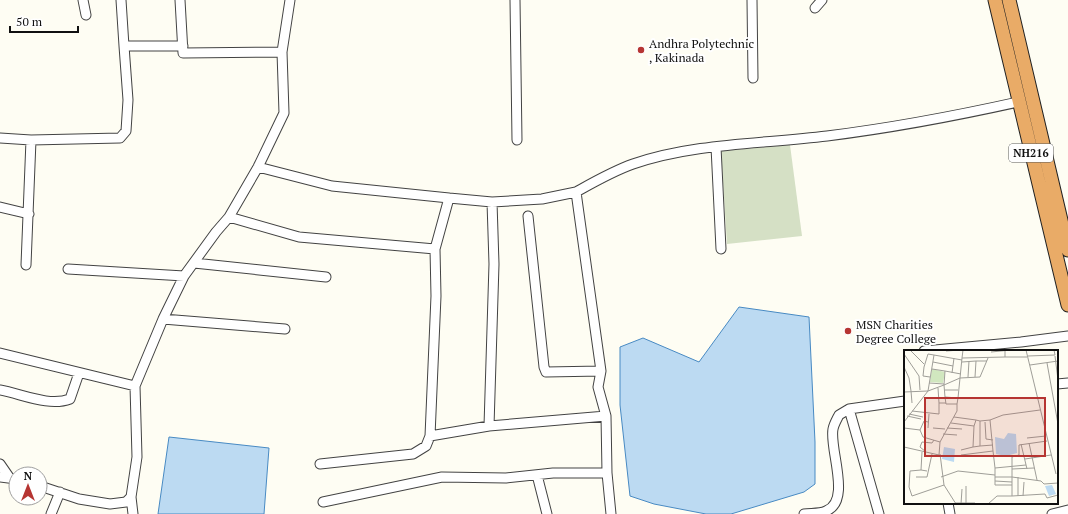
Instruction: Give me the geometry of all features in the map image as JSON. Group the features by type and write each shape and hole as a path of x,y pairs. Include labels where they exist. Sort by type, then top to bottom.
{"highway":[{"name":"NH216","path":"994,0 1068,305"},
{"name":"NH216","path":"1009,0 1068,250"}],"street":[{"path":"84,0 86,15"},
{"path":"0,138 32,140 120,138 126,131 128,100 121,0"},
{"path":"180,0 183,53 282,52"},
{"path":"133,514 131,497 137,457 135,386 163,319 184,276 216,232 229,217 258,167 284,114 282,52 290,0"},
{"path":"515,0 517,140"},
{"path":"752,0 753,78"},
{"path":"815,8 822,0"},
{"path":"124,46 183,46"},
{"path":"258,167 332,186 492,202 542,199 576,192 600,178 633,164 688,150 827,136 950,117 1018,102"},
{"path":"26,265 32,140"},
{"path":"716,147 721,249"},
{"path":"576,192 601,371 598,387 606,416 607,473 611,514"},
{"path":"320,464 413,454 426,446 430,436 436,296 435,249 449,198"},
{"path":"489,426 494,264 492,202"},
{"path":"0,207 29,214"},
{"path":"528,216 544,367 546,372 601,371"},
{"path":"229,217 299,237 435,249"},
{"path":"194,263 326,277"},
{"path":"68,269 184,276"},
{"path":"163,319 285,329"},
{"path":"935,350 1068,336"},
{"path":"0,353 135,386"},
{"path":"0,390 53,402 65,401 70,399 79,373"},
{"path":"1058,384 1068,383"},
{"path":"804,514 826,512 836,502 839,489 833,430 839,415 849,409 904,401"},
{"path":"849,409 879,514"},
{"path":"430,436 489,426 606,416"},
{"path":"0,464 8,477"},
{"path":"322,502 442,477 506,478 553,473 607,473"},
{"path":"537,474 547,514"},
{"path":"48,488 79,499 110,504 126,502 131,497"},
{"path":"51,514 60,492"},
{"path":"948,504 950,514"},
{"path":"1052,514 1068,510"}],"green space":[{"path":"790,145 802,236 727,244 721,151"}],"water":[{"path":"739,307 809,317 815,442 815,484 804,492 731,514 706,514 654,504 630,496 620,405 620,347 643,338 699,362"},
{"path":"169,437 269,448 264,514 158,514"}],"place":[{"name":"Andhra Polytechnic , Kakinada","path":"641,50"},
{"name":"MSN Charities Degree College","path":"848,331"}]}
